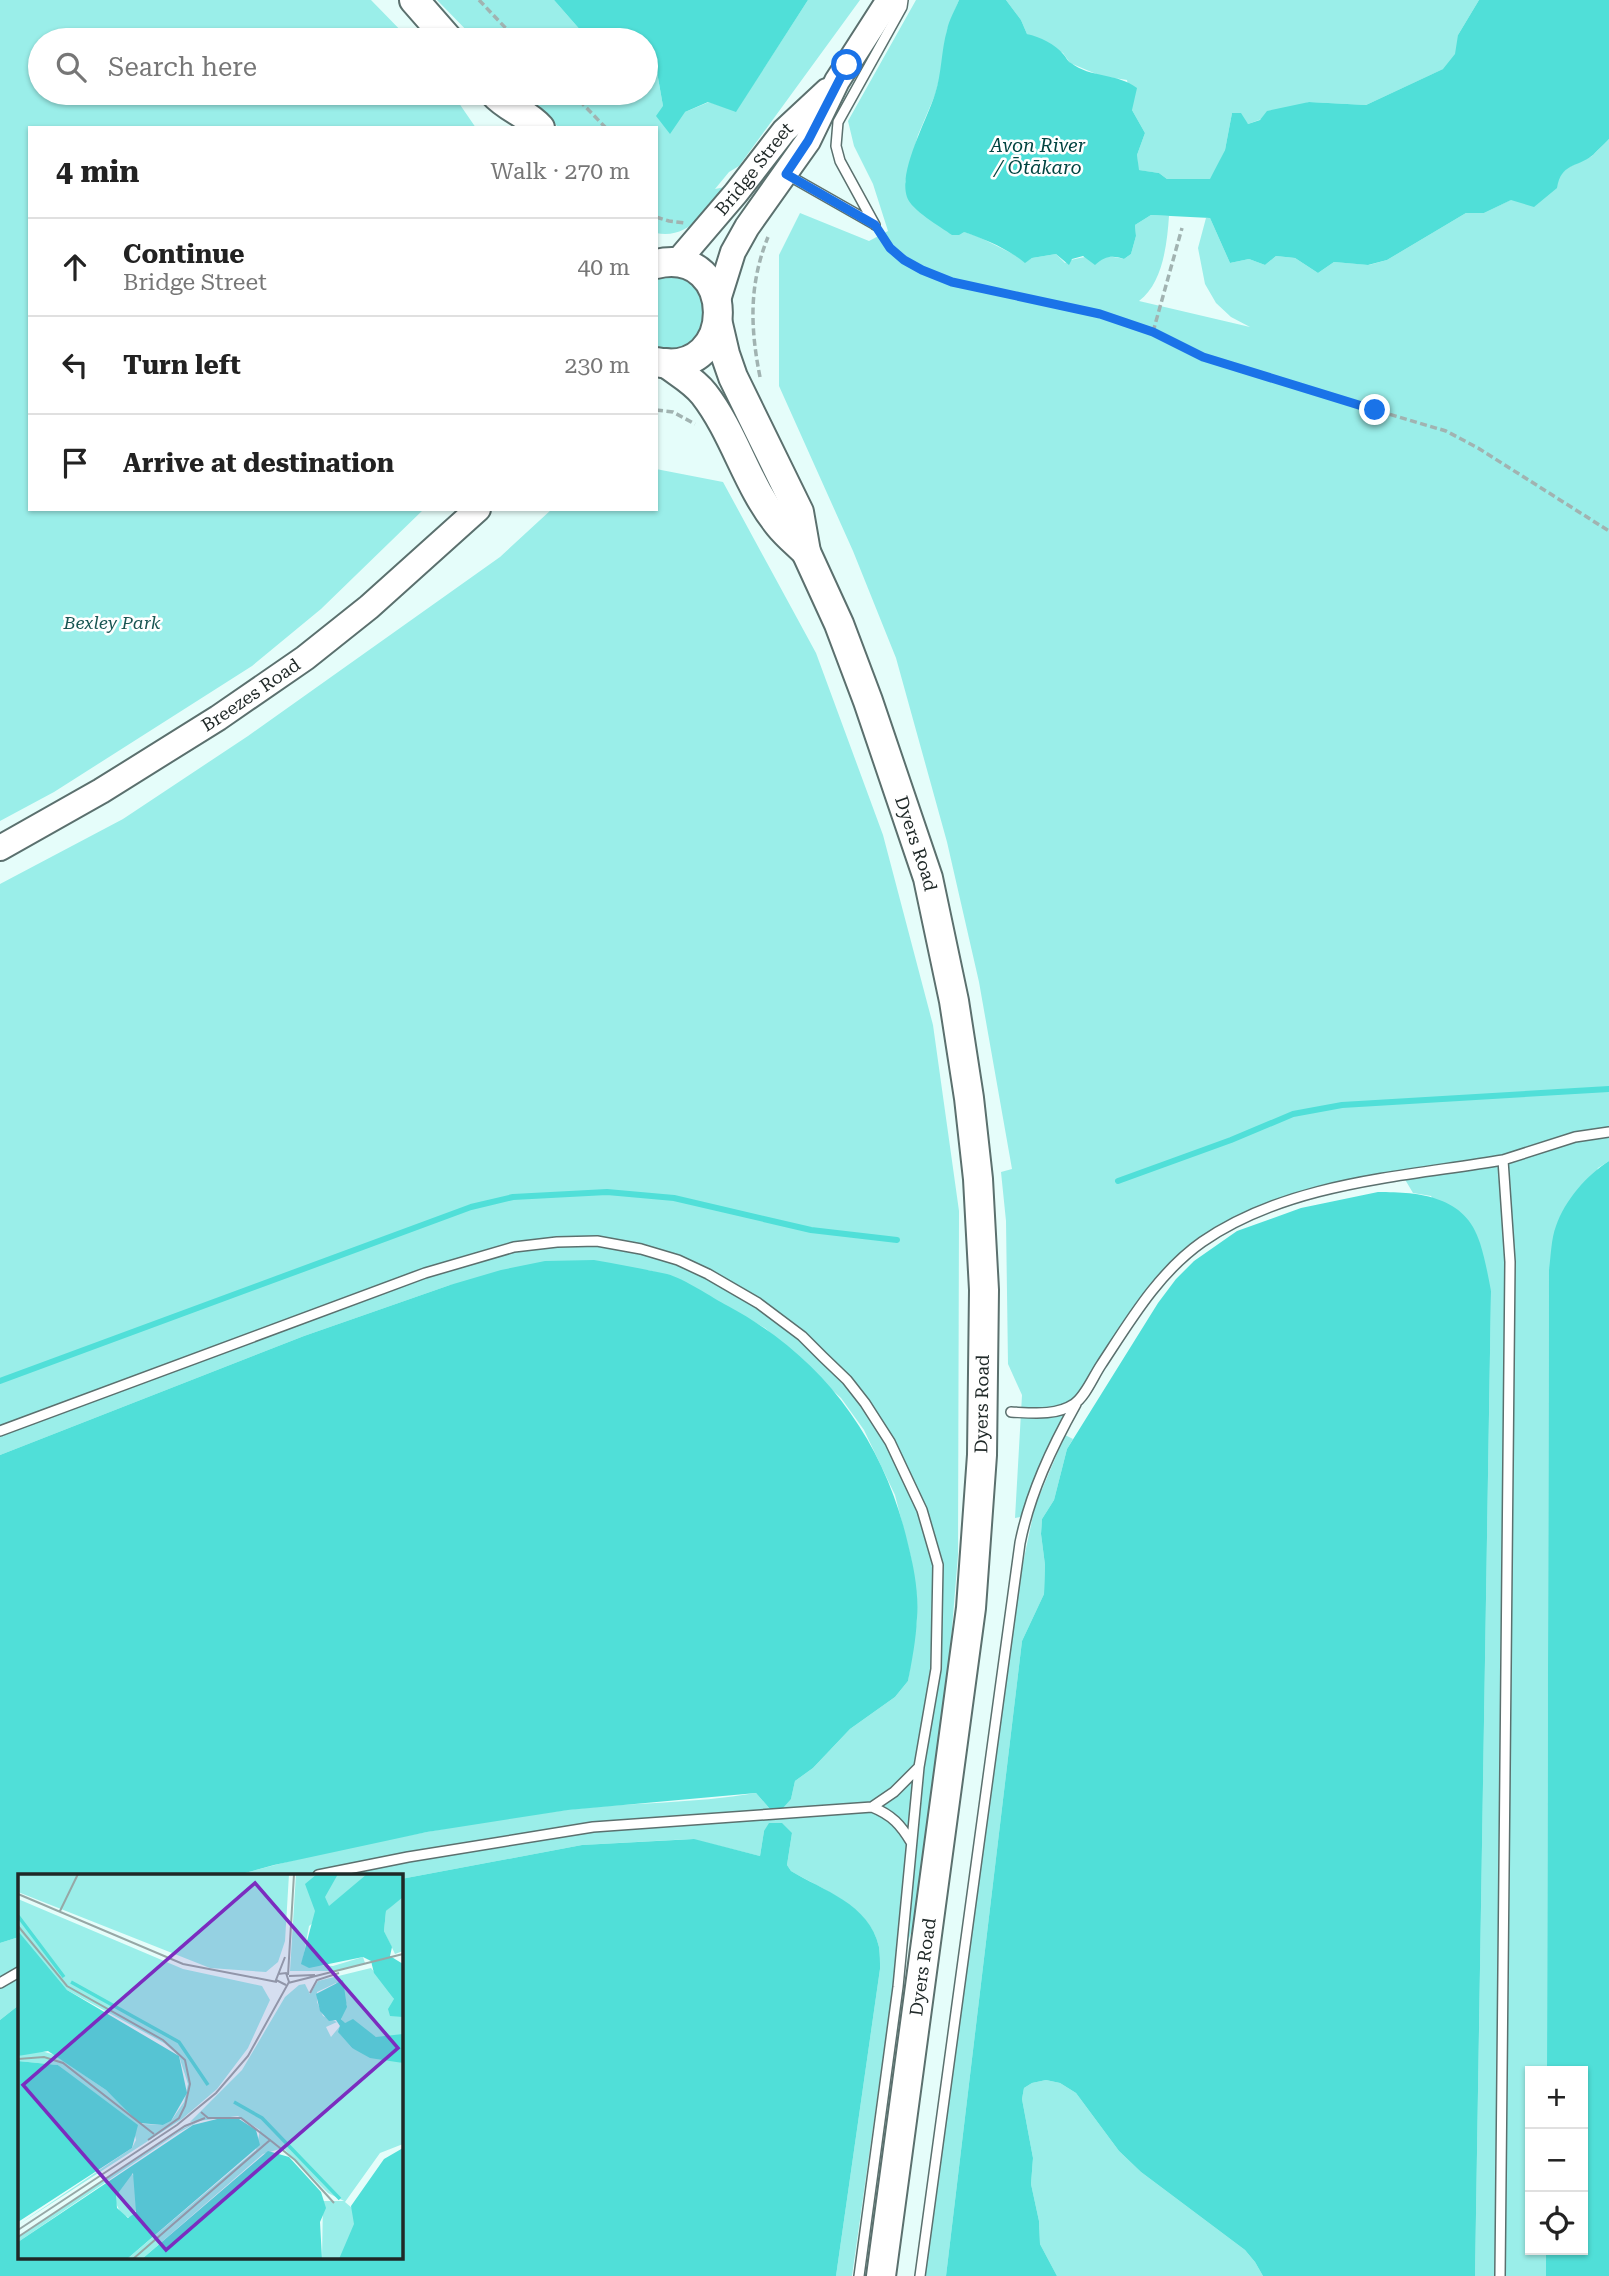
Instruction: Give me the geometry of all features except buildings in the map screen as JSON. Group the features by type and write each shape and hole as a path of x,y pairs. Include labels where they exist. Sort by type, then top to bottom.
{"highway":[{"path":"414,0 438,28"},
{"path":"501,105 509,126"},
{"path":"511,105 531,117 538,126"},
{"path":"661,363 690,359 699,353 714,335 718,312 707,279 689,266 666,260"},
{"name":"Dyers Road","path":"718,312 725,354 733,377 799,512 806,552 839,624 868,701 928,878 954,1001 969,1098 982,1236 982,1455 971,1608 881,2276"},
{"name":"Dyers Road","path":"661,363 694,383 705,395 718,415 748,476 778,525 806,552"}],"main road":[{"name":"Bridge Street","path":"718,312 737,245 808,141 838,81 889,0"},
{"name":"Bridge Street","path":"666,260 736,193 784,131 838,81"},
{"name":"Breezes Road","path":"0,848 101,791 218,719 284,673 369,607 476,511"}],"lane":[{"path":"875,225 840,161 836,146 838,122 902,7 903,0"},
{"path":"786,174 875,225"},
{"path":"919,2276 1020,1543 1042,1472 1077,1403 1128,1325 1167,1273 1181,1258 1223,1229 1266,1208 1353,1184 1503,1160 1575,1137 1609,1132"},
{"path":"1500,2276 1510,1262 1503,1160"},
{"path":"0,1431 425,1273 514,1247 556,1242 597,1241 641,1249 678,1260 735,1289 802,1336 847,1380 890,1442 905,1472 922,1510 938,1565 936,1669 919,1767 898,1987 859,2276"},
{"path":"1012,1412 1061,1411 1077,1403"},
{"path":"872,1807 894,1792 919,1767"},
{"path":"323,1874 593,1827 872,1807 888,1814 900,1824 912,1843"},
{"path":"0,1983 18,1973"}],"path":[{"path":"479,0 506,28"},
{"path":"584,105 604,126"},
{"path":"658,218 680,222"},
{"path":"875,225 890,248 904,260 952,282 1100,314 1153,332 1203,357 1250,373 1446,431 1499,460 1609,531"},
{"path":"1153,332 1182,228"},
{"path":"757,269 753,308 754,347 758,365"},
{"path":"658,410 684,417"}],"green space":[{"name":"Bexley Park","path":"0,0 371,0 398,28 28,28 28,105 460,105 475,126 28,126 28,511 422,511 321,609 252,666 54,792 0,821"},
{"path":"437,0 554,0 578,28 464,28"},
{"path":"808,0 860,0 739,166 729,172 715,189 725,187 712,205 696,221 678,232 658,233 658,126 557,126 537,105 658,105 658,78 663,106 685,112 709,102 736,111"},
{"path":"916,0 959,0 947,30 943,65 935,95 918,135 905,182 921,212 936,223 977,236 1025,262 1032,258 1056,254 1065,263 1094,256 1124,259 1131,254 1136,236 1135,225 1151,215 1169,216 1159,274 1139,301 1250,327 1231,317 1216,303 1205,284 1198,248 1206,218 1210,218 1230,263 1249,259 1265,265 1276,256 1295,258 1318,273 1334,262 1369,265 1387,260 1466,213 1484,213 1559,176 1567,168 1592,156 1609,139 1609,1161 1598,1168 1549,1270 1547,2066 1525,2066 1525,2255 1546,2255 1546,2276 1475,2276 1491,1291 1431,1196 1413,1193 1400,1171 1352,1180 1280,1198 1234,1217 1197,1240 1156,1280 1097,1364 1049,1449 1021,1517 1015,1518 1022,1395 1008,1364 1006,1221 1001,1172 1012,1169 979,982 947,842 896,658 853,551 779,386 779,255 800,213 869,241 888,231 873,184 854,146 848,121"},
{"path":"1006,0 1479,0 1458,35 1609,0 1441,70 1366,105 1309,102 1248,124 1232,113 1225,150 1211,179 1167,179 1159,173 1138,170 1137,155 1145,133 1132,110 1127,80 1101,76 1070,63 1063,53 1027,34 1021,20"},
{"path":"678,277 692,283 701,293 705,306 698,333 688,343 674,348 658,346 658,278"},
{"path":"658,469 723,482 816,653 883,835 933,1025 959,1211 958,1555 947,1689 918,1914 894,1979 852,2276 836,2276 880,1969 879,1947 874,1933 856,1910 791,1871 787,1865 792,1833 764,1831 760,1856 691,1839 582,1845 402,1879 402,1874 242,1874 401,1837 566,1810 756,1793 770,1809 791,1799 795,1781 813,1768 850,1729 895,1697 908,1681 917,1620 911,1558 895,1495 864,1430 841,1398 765,1328 675,1278 648,1270 450,1285 304,1336 0,1455 0,884 123,819 248,736 500,557 550,511 658,511"},
{"path":"1065,1435 1073,1439 1067,1449 1054,1500 1042,1519 1044,1594 1022,1641 946,2276 925,2276 1019,1582 1035,1506"},
{"path":"18,1937 18,2006 0,2020 0,1943"},
{"path":"1046,2080 1060,2083 1076,2093 1119,2151 1141,2172 1245,2250 1263,2276 1057,2276 1040,2244 1039,2221 1031,2184 1033,2158 1022,2099 1024,2088"}],"water":[{"path":"554,0 808,0 736,112 708,102 685,112 670,134 656,116 663,106 658,78 658,28 578,28"},
{"name":"Avon River / Ōtākaro","path":"959,0 1006,0 1021,20 1027,34 1052,44 1069,62 1079,68 1121,80 1137,88 1132,110 1145,133 1137,155 1139,170 1159,173 1167,179 1210,179 1225,150 1232,113 1241,113 1248,124 1260,120 1267,111 1309,102 1366,105 1443,69 1455,54 1458,35 1479,0 1609,0 1609,139 1593,155 1566,170 1557,188 1534,207 1511,200 1484,213 1466,213 1387,260 1368,265 1334,262 1318,273 1295,258 1276,256 1265,265 1249,259 1230,263 1210,218 1151,215 1135,225 1136,236 1131,254 1124,259 1109,257 1095,265 1083,256 1072,259 1069,265 1056,254 1032,258 1025,263 980,238 964,232 952,235 920,213 907,197 906,174 935,94 948,26"},
{"path":"1609,1161 1609,2276 1546,2276 1546,2255 1588,2255 1588,2066 1547,2066 1549,1270 1554,1231 1560,1216 1571,1198 1593,1173"},
{"path":"1378,1192 1410,1193 1440,1200 1464,1215 1480,1243 1491,1291 1475,2276 1263,2276 1245,2250 1141,2172 1119,2151 1076,2093 1060,2083 1046,2080 1024,2088 1022,2099 1033,2158 1031,2184 1039,2221 1040,2244 1057,2276 946,2276 1022,1641 1044,1594 1042,1519 1054,1500 1067,1449 1158,1303 1194,1261 1237,1231 1301,1208"},
{"path":"594,1260 667,1274 682,1280 762,1327 793,1350 820,1376 845,1405 866,1436 897,1506 908,1544 917,1590 917,1609 914,1650 908,1681 895,1697 850,1729 813,1768 795,1781 791,1799 782,1809 770,1809 756,1793 568,1810 427,1832 242,1874 18,1874 18,1937 0,1943 0,1455 304,1336 450,1285 545,1261"},
{"path":"769,1823 782,1823 792,1833 787,1865 791,1871 855,1909 874,1932 879,1947 880,1969 836,2276 0,2276 0,2020 18,2006 18,2258 402,2258 402,1879 582,1845 694,1839 760,1856 764,1831"}],"waterway":[{"path":"1118,1181 1231,1140 1293,1114 1342,1105 1609,1089"},
{"path":"0,1381 471,1207 513,1197 607,1192 674,1198 811,1230 897,1240"}],"route":[{"path":"847,65 808,141 786,174 875,225 890,248 904,260 952,282 1100,314 1153,332 1203,357 1375,410"}]}
